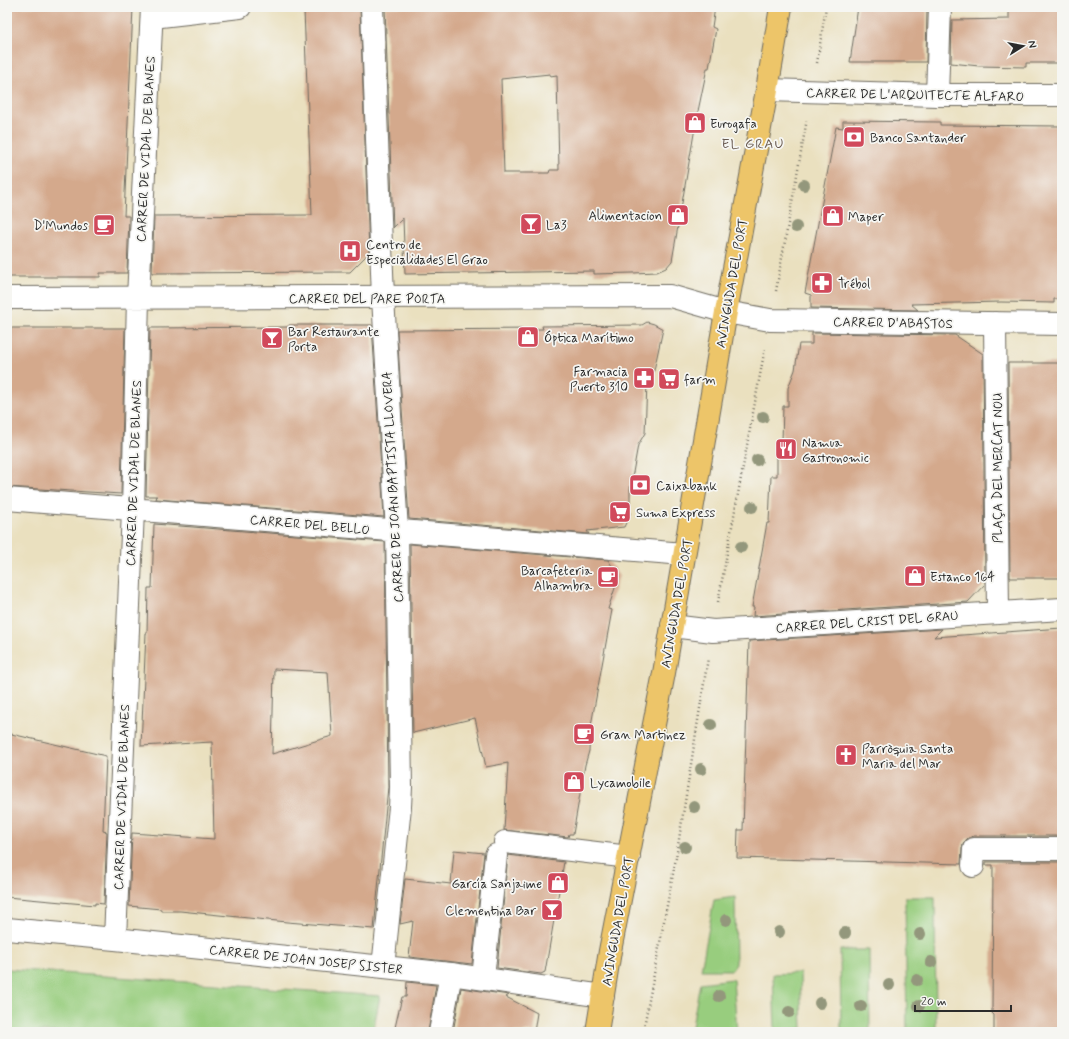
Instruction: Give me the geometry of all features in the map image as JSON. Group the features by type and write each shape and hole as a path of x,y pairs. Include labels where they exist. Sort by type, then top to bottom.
{"main road":[{"name":"AVINGUDA DEL PORT","path":"597,1032 610,951 629,858 672,626 726,312 781,7"}],"street":[{"path":"152,12 240,7"},
{"name":"CARRER DE JOAN BAPTISTA LLOVERA","path":"372,7 382,298 397,531 400,807 383,967"},
{"path":"937,95 940,7"},
{"name":"CARRER DE VIDAL DE BLANES","path":"114,939 133,510 138,298 152,12"},
{"name":"CARRER DE L'ARQUITECTE ALFARO","path":"767,90 937,95 1062,95"},
{"name":"CARRER DEL PARE PORTA","path":"7,298 670,296 726,312"},
{"name":"CARRER D'ABASTOS","path":"726,312 770,320 1062,324"},
{"name":"PLAÇA DEL MERCAT NOU","path":"995,323 998,613"},
{"name":"CARRER DEL BELLO","path":"7,499 684,554"},
{"name":"CARRER DEL CRIST DEL GRAU","path":"672,626 713,631 1062,609"},
{"path":"483,978 500,849 629,858"},
{"path":"973,866 974,849 1062,849"},
{"name":"CARRER DE JOAN JOSEP SISTER","path":"7,929 451,974 603,996"},
{"path":"440,1032 451,974"}],"path":[{"path":"816,71 826,7"},
{"path":"775,294 807,118"},
{"path":"717,605 765,348"},
{"path":"642,1032 676,858 709,651"}],"green space":[{"path":"735,897 736,964 732,970 701,970 714,900"},
{"path":"905,897 935,897 936,1032 907,1032"},
{"path":"840,950 869,950 870,1032 841,1032"},
{"path":"7,969 380,996 373,1032 8,1032"},
{"path":"800,973 802,1029 775,1030 773,974"},
{"path":"733,979 737,1032 691,1032 700,983"}],"building":[{"path":"7,7 133,7 124,216 129,216 127,273 100,273 100,277 7,277"},
{"path":"360,7 369,253 350,272 152,273 154,216 312,215 304,10"},
{"path":"385,7 715,7 712,27 716,29 709,68 707,68 697,116 672,261 666,268 657,272 594,274 594,271 405,274 403,218 393,228","holes":["550,74 550,76 557,75 559,170 550,170 549,173 504,173 501,79"]},
{"path":"858,7 927,7 926,62 850,62"},
{"path":"1009,7 1062,7 1062,63 1026,63 1026,67 979,66 951,63 952,20 1009,19"},
{"path":"843,121 940,122 940,125 1062,126 1062,299 1054,299 1054,303 1001,302 911,304 918,310 811,308 811,295 805,293 836,127 843,128"},
{"path":"647,322 663,329 651,384 647,383 645,433 638,445 630,489 630,514 624,527 587,531 589,534 409,519 397,330 543,329 542,326 642,325"},
{"path":"289,325 372,325 384,517 156,499 157,496 146,496 150,328 288,327"},
{"path":"7,328 125,328 121,494 7,487"},
{"path":"812,333 955,335 983,354 985,584 968,602 753,616 754,607 752,607 767,523 769,523 771,476 777,476 777,441 782,442 783,406 788,406 788,388 795,370 799,344 812,344"},
{"path":"1008,363 1062,363 1062,578 1010,578"},
{"path":"154,524 385,542 388,787 374,929 180,911 161,911 161,909 129,906 132,833 214,839 212,742 141,746 148,588 152,588","holes":["274,669 328,672 332,736 272,754"]},
{"path":"410,544 608,560 619,576 608,609 612,610 590,731 589,751 585,765 573,834 569,834 568,837 504,830 508,763 486,767 475,718 413,733"},
{"path":"1062,628 1062,836 974,836 968,838 964,842 961,864 737,858 738,830 743,830 749,641 942,629 934,637"},
{"path":"7,733 106,756 103,831 107,832 104,904 95,903 95,905 7,897"},
{"path":"454,850 484,853 472,964 409,957 413,921 400,924 405,879 451,884"},
{"path":"508,855 564,862 545,972 541,974 497,968"},
{"path":"986,862 1062,862 1062,1032 994,1032 994,1015 992,1013 993,865 986,865"},
{"path":"407,982 436,985 428,1032 394,1032 402,997 406,997"},
{"path":"461,988 509,995 506,997 537,1013 534,1032 453,1032"}],"place":[{"name":"Eurogafa","path":"695,123"},
{"name":"Banco Santander","path":"854,137"},
{"name":"Alimentacion","path":"678,215"},
{"name":"Maper","path":"833,216"},
{"name":"La3","path":"531,224"},
{"name":"D'Mundos","path":"104,225"},
{"name":"Centro de Especialidades El Grao","path":"350,251"},
{"name":"Trébol","path":"822,283"},
{"name":"Óptica Marítimo","path":"528,337"},
{"name":"Bar Restaurante Porta","path":"272,338"},
{"name":"Farmacia Puerto 310","path":"644,378"},
{"name":"farm","path":"669,379"},
{"name":"Namua Gastronomic","path":"786,449"},
{"name":"Caixabank","path":"640,485"},
{"name":"Suma Express","path":"620,512"},
{"name":"Estanco 164","path":"915,576"},
{"name":"Barcafeteria Alhambra","path":"608,577"},
{"name":"Gran Martinez","path":"584,734"},
{"name":"Parròquia Santa Maria del Mar","path":"846,755"},
{"name":"Lycamobile","path":"574,782"},
{"name":"García Sanjaime","path":"558,883"},
{"name":"Clementina Bar","path":"552,910"}],"district":[{"name":"EL GRAU","path":"753,143"}]}
